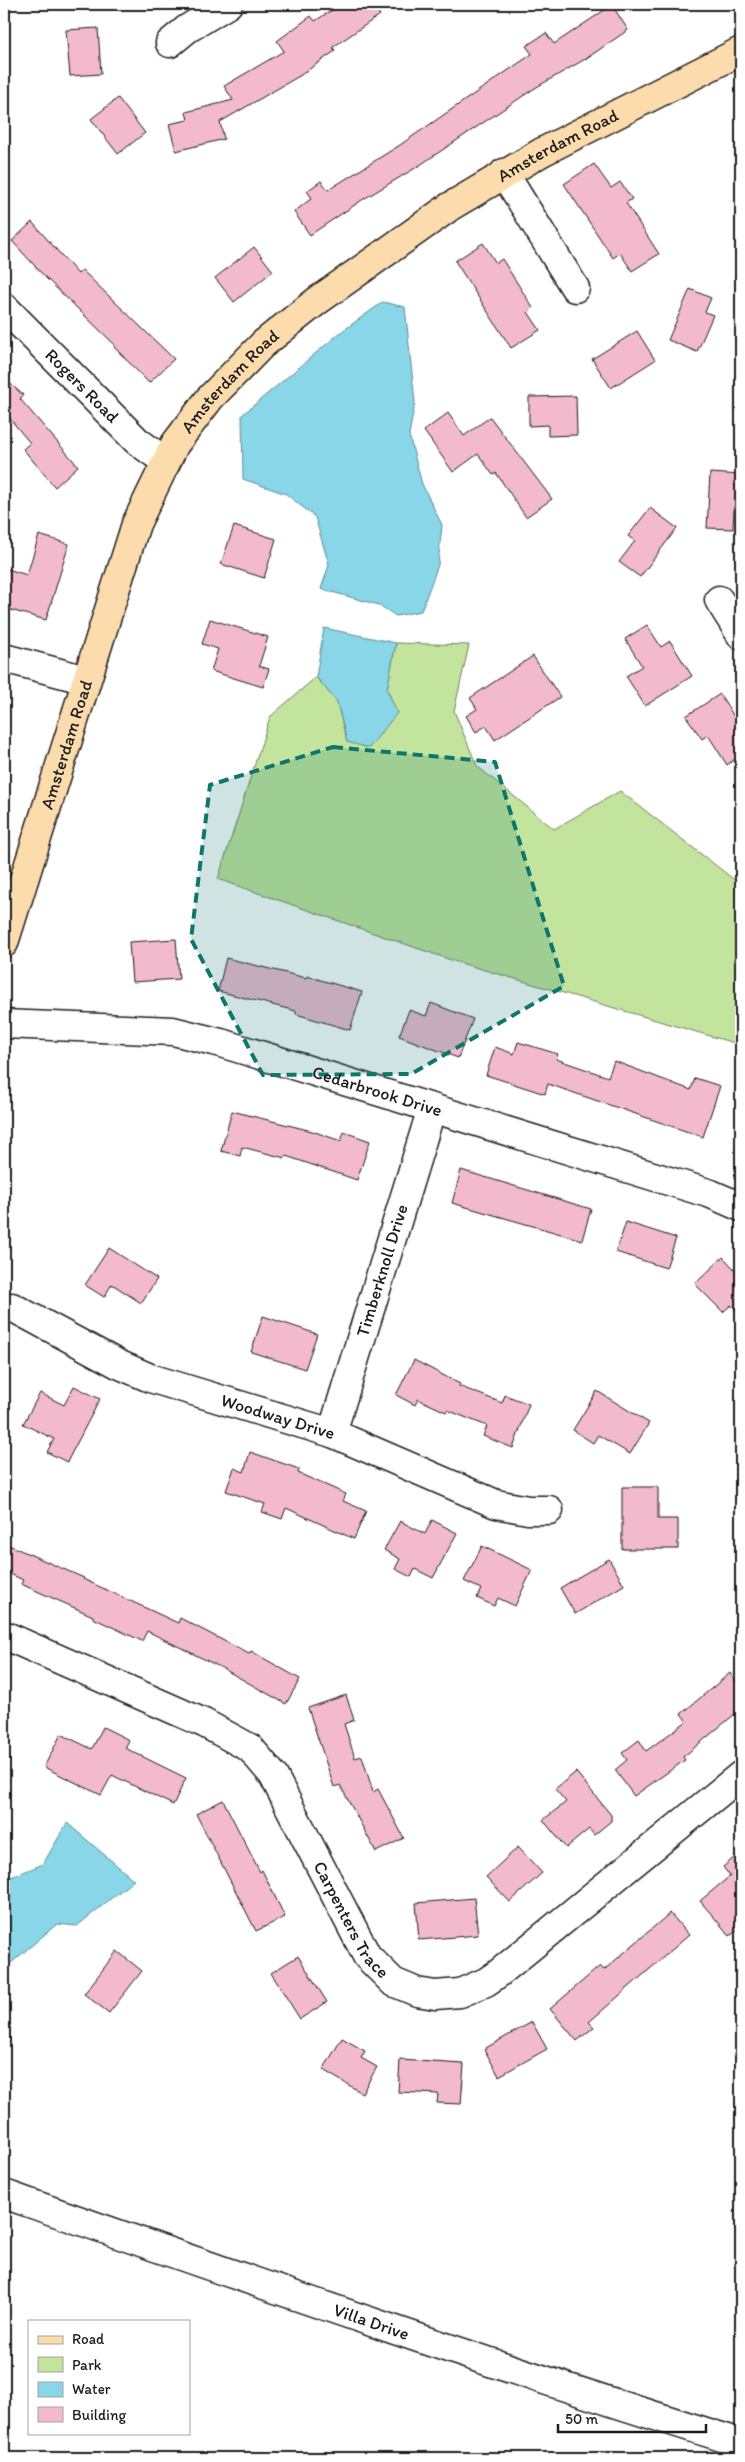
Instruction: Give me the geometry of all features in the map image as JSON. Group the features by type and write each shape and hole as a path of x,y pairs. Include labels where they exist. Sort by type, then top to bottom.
{"main road":[{"name":"Amsterdam Road","path":"4,943 136,524 166,459 210,398 264,344 317,300 450,206 542,152 741,51"}],"street":[{"path":"170,43 187,29 228,4"},
{"path":"504,173 575,288"},
{"name":"Rogers Road","path":"4,307 137,441 155,454 166,459"},
{"path":"719,600 741,635"},
{"path":"4,658 86,680"},
{"name":"Cedarbrook Drive","path":"4,1024 174,1031 221,1043 711,1194 741,1207"},
{"name":"Timberknoll Drive","path":"332,1432 432,1108"},
{"name":"Woodway Drive","path":"12,1306 118,1364 150,1378 332,1432 496,1504 528,1510 549,1510"},
{"name":"Carpenters Trace","path":"4,1635 204,1722 250,1748 272,1775 367,1956 393,1982 417,1992 435,1995 460,1992 486,1982 741,1776"},
{"name":"Villa Drive","path":"4,2194 369,2322 591,2396 741,2443"}],"highlighted area":[{"path":"333,747 495,762 564,986 411,1074 263,1075 191,939 210,785"}],"green space":[{"path":"396,643 469,645 454,711 477,766 554,829 620,791 741,885 741,1045 454,961 218,879 270,717 316,677 337,702 347,742 397,713 387,689"}],"water":[{"path":"383,302 405,307 415,402 409,435 422,484 442,525 438,565 421,611 396,616 379,605 321,589 329,565 315,517 286,494 243,479 242,415 341,332"},
{"path":"324,628 396,643 387,689 397,713 369,748 347,742 337,702 316,677"},
{"path":"67,1823 134,1880 77,1926 57,1924 4,1969 4,1880 43,1864"}],"building":[{"path":"341,4 373,4 380,15 333,47 335,51 301,75 220,122 224,139 176,151 169,124 188,120 186,112 233,100 224,86 284,51 277,41 311,16 315,21"},
{"path":"612,5 628,30 587,58 535,88 417,167 362,200 310,235 294,212 312,198 307,191 321,181 328,190 400,145 532,54 526,46 546,33 554,44"},
{"path":"98,28 101,74 70,76 66,30"},
{"path":"118,98 145,133 118,154 91,119"},
{"path":"594,164 611,188 620,182 632,199 626,203 659,254 632,271 620,253 613,258 564,184"},
{"path":"32,222 78,274 82,270 174,359 149,383 114,347 115,345 45,277 12,241"},
{"path":"483,243 496,263 502,259 533,308 528,312 540,330 511,348 455,261"},
{"path":"254,247 273,271 234,302 215,278"},
{"path":"690,289 711,298 705,312 713,315 697,352 668,340"},
{"path":"637,331 655,360 611,388 592,359"},
{"path":"4,378 23,395 20,399 78,466 55,487 23,449 30,443 6,414 4,416"},
{"path":"576,396 577,435 548,436 548,425 529,426 529,397"},
{"path":"448,413 464,436 490,417 552,499 526,517 496,473 493,475 478,454 453,472 424,431"},
{"path":"710,473 741,475 741,507 734,507 733,529 707,528"},
{"path":"650,508 677,528 640,577 619,562 635,541 628,536"},
{"path":"234,526 276,539 264,578 221,564"},
{"path":"39,535 69,544 46,620 4,608 4,568 27,575"},
{"path":"210,619 268,637 259,666 269,669 263,687 211,671 218,649 202,644"},
{"path":"647,625 661,647 670,641 692,676 645,706 626,676 642,666 625,639"},
{"path":"533,656 560,697 495,740 486,726 476,732 466,716 477,709 470,698"},
{"path":"720,694 741,728 741,755 727,765 708,735 702,739 686,716"},
{"path":"176,939 179,979 132,982 129,942"},
{"path":"226,958 306,978 307,976 362,992 350,1030 296,1014 296,1011 218,991"},
{"path":"431,1003 473,1019 458,1058 399,1036 409,1010 426,1016"},
{"path":"518,1042 558,1054 556,1059 608,1077 614,1061 691,1090 695,1078 720,1086 703,1137 548,1084 545,1094 486,1075 495,1047 514,1054"},
{"path":"232,1111 312,1131 341,1141 344,1132 370,1141 357,1180 286,1156 285,1158 242,1147 240,1156 221,1151"},
{"path":"461,1170 591,1209 582,1240 452,1203"},
{"path":"626,1222 676,1238 666,1268 616,1252"},
{"path":"109,1248 157,1279 141,1303 112,1284 104,1297 85,1285"},
{"path":"723,1257 741,1276 741,1315 731,1305 723,1312 695,1284"},
{"path":"263,1316 317,1334 305,1369 251,1352"},
{"path":"414,1360 460,1384 459,1386 502,1403 505,1395 529,1404 513,1448 483,1436 487,1426 447,1410 446,1412 418,1399 415,1405 396,1395"},
{"path":"74,1386 100,1399 67,1462 47,1452 54,1439 23,1424 40,1393 64,1405"},
{"path":"597,1391 649,1423 630,1454 598,1435 593,1443 573,1430"},
{"path":"250,1452 299,1469 298,1473 346,1494 343,1501 366,1511 354,1539 286,1508 282,1519 262,1512 265,1504 226,1491 234,1468 244,1472"},
{"path":"622,1487 658,1487 658,1519 678,1519 678,1549 622,1549"},
{"path":"432,1520 457,1533 433,1578 415,1569 411,1577 395,1569 400,1559 384,1550 400,1521 425,1534"},
{"path":"4,1543 84,1578 178,1623 180,1618 249,1654 251,1651 300,1679 286,1704 222,1668 147,1631 142,1641 93,1618 93,1616 21,1584 23,1580 4,1571"},
{"path":"482,1546 532,1570 515,1606 498,1598 494,1606 477,1598 481,1589 464,1581"},
{"path":"609,1559 624,1585 575,1614 560,1588"},
{"path":"730,1673 741,1688 741,1709 683,1757 685,1760 634,1796 615,1770 627,1760 622,1753 639,1740 646,1751 687,1721 681,1714"},
{"path":"346,1695 354,1720 344,1724 355,1758 362,1756 373,1792 378,1789 404,1838 376,1852 340,1785 334,1787 308,1708"},
{"path":"103,1727 129,1740 125,1748 186,1778 173,1805 112,1775 101,1795 44,1767 61,1734 92,1749"},
{"path":"576,1772 611,1815 611,1821 594,1835 589,1829 566,1848 543,1820 566,1802 555,1789"},
{"path":"223,1800 260,1872 262,1870 285,1917 256,1931 196,1814"},
{"path":"518,1847 542,1873 510,1902 486,1877"},
{"path":"741,1852 741,1927 730,1936 700,1901 730,1876 723,1867"},
{"path":"474,1898 478,1935 419,1940 416,1903"},
{"path":"670,1913 689,1935 589,2022 594,2027 577,2041 550,2009 600,1966 604,1970"},
{"path":"117,1951 142,1971 109,2013 84,1994"},
{"path":"298,1956 327,2002 300,2019 271,1973"},
{"path":"532,2022 547,2049 499,2076 484,2049"},
{"path":"342,2038 365,2051 361,2058 377,2067 362,2093 323,2070"},
{"path":"400,2060 464,2064 461,2104 437,2103 438,2094 398,2092"}]}
